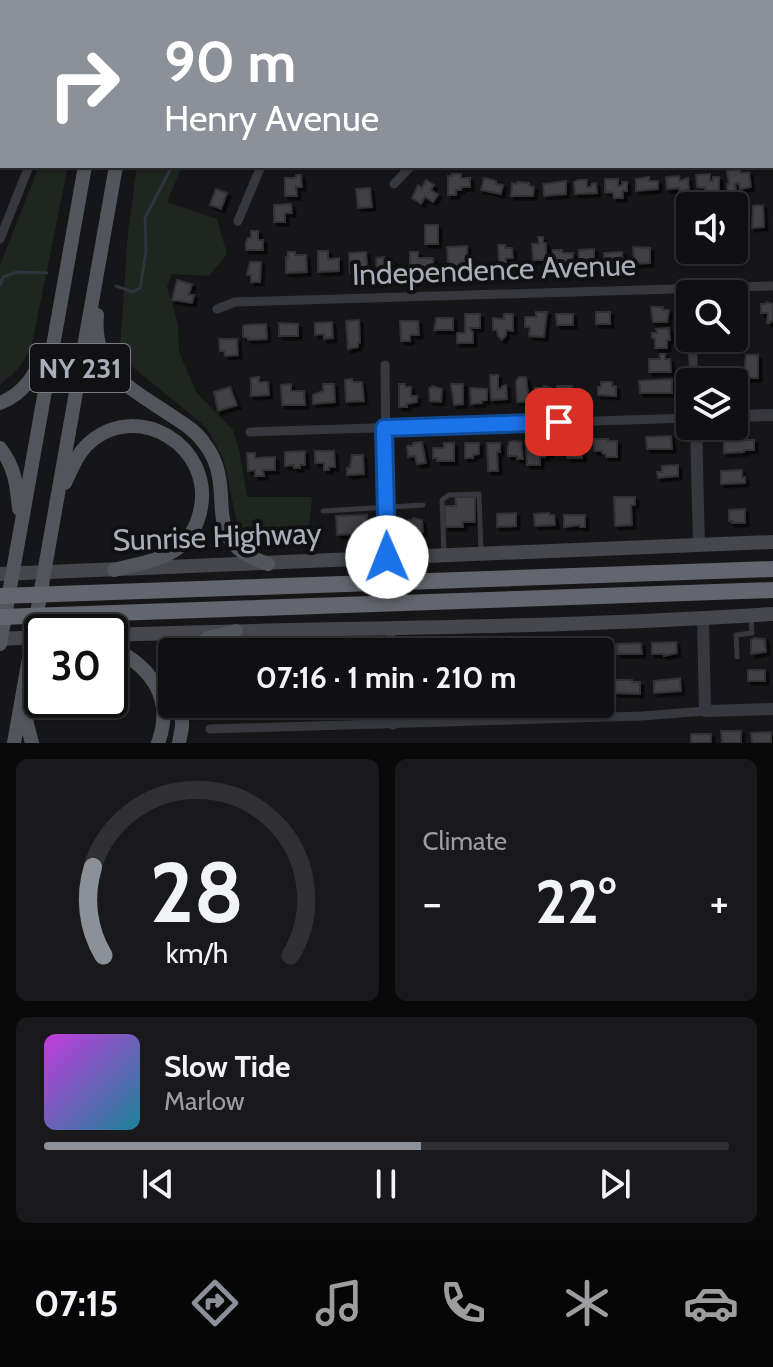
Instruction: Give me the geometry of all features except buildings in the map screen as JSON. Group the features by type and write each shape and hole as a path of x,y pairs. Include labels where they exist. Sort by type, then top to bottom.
{"highway":[{"name":"Sunrise Highway","path":"0,596 773,569"},
{"path":"0,617 773,590"}],"main road":[{"name":"NY 231","path":"0,641 85,168"},
{"name":"NY 231","path":"36,614 116,168"},
{"path":"104,235 96,331 104,361 123,382 202,439 217,469 227,535 238,549 268,564"},
{"path":"0,403 31,380 57,320"},
{"path":"57,502 83,450 99,436 113,430 151,429 167,435 186,450 199,471 203,495 199,518 192,533 168,554 114,570"},
{"path":"0,448 10,462 16,479 20,530"},
{"name":"Sunrise Highway","path":"0,574 773,542"},
{"path":"128,634 390,629 773,614"},
{"path":"208,638 236,631"},
{"path":"0,641 24,639"},
{"path":"128,656 144,668 155,683 161,700 164,719 158,743"},
{"name":"NY 231","path":"14,743 24,681"},
{"path":"27,718 32,743"},
{"path":"179,743 182,718"}],"street":[{"path":"0,239 28,168"},
{"path":"238,221 260,168"},
{"path":"394,184 409,168"},
{"name":"Independence Avenue","path":"748,288 773,286"},
{"name":"Independence Avenue","path":"217,309 235,302 676,291"},
{"path":"385,365 387,557"},
{"path":"748,416 773,415"},
{"path":"250,432 676,418"},
{"path":"696,440 699,545"},
{"path":"703,619 705,711"},
{"path":"390,629 390,638"},
{"path":"210,729 393,725 773,709"},
{"path":"393,718 393,725"}],"lane":[{"path":"444,554 442,500 449,495 479,494 481,553"},
{"path":"323,511 423,505"},
{"path":"737,657 736,635 752,633 751,616"},
{"path":"297,629 297,638"}],"shaded area":[{"path":"38,168 68,168 32,344 19,367 0,384 0,265"},
{"path":"137,168 181,168 167,202 217,219 227,254 209,276 172,274 167,287 178,324 179,352 196,392 233,430 247,497 312,497 307,547 257,547 239,533 224,460 206,427 135,369 120,349 128,232"}],"waterway":[{"path":"116,286 133,292 140,288 146,251 145,218 171,168"},
{"path":"0,285 3,277 17,272 47,273"}],"route":[{"path":"387,557 384,428 559,422"}]}
